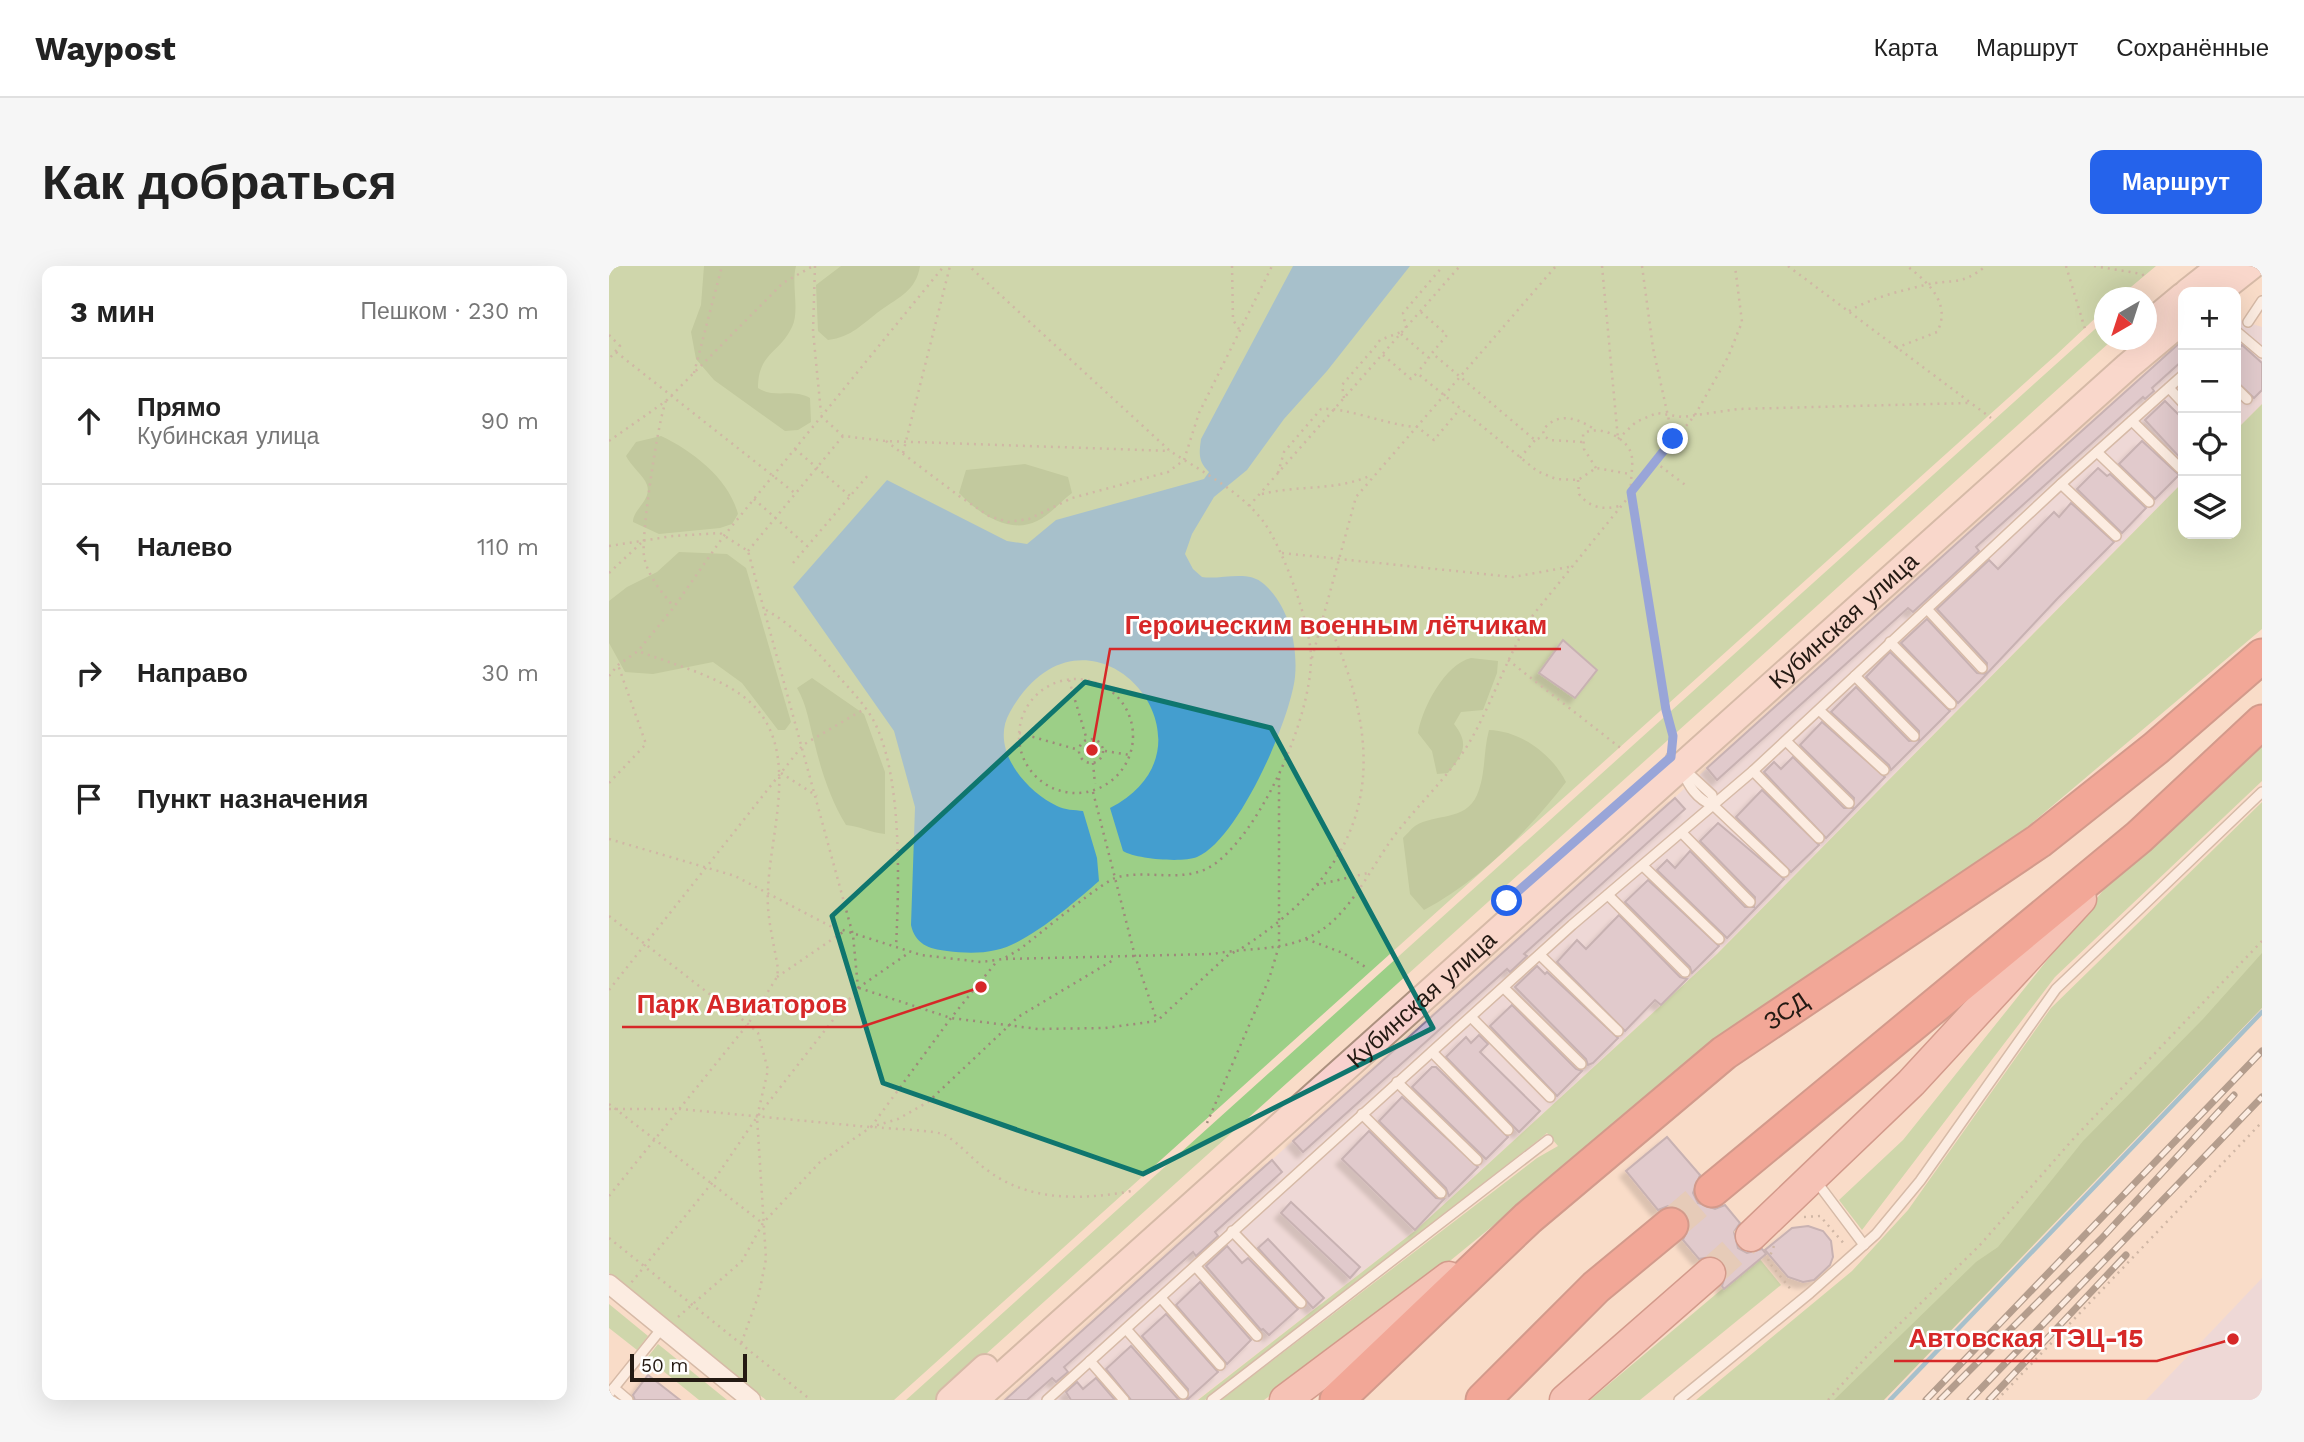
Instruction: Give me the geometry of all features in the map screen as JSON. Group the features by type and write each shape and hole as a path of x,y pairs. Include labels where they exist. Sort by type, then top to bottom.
{"highway":[{"name":"ЗСД","path":"1337,1400 1528,1218 1724,1053 2039,841 2156,748 2262,656"},
{"path":"1712,1190 2139,837 2262,722"},
{"path":"1483,1400 1596,1287 1671,1225"}],"main road":[{"path":"2194,287 2221,266"},
{"path":"2224,287 2251,266"},
{"path":"2157,318 2178,300"},
{"name":"Кубинская улица","path":"950,1400 2178,324"},
{"name":"Кубинская улица","path":"975,1400 1676,762 2119,350"},
{"path":"1764,1238 1813,1177 1911,1083 2139,837"},
{"path":"1285,1400 1528,1218"},
{"path":"1565,1400 1710,1273"}],"street":[{"path":"609,1284 751,1400"}],"lane":[{"path":"2248,322 2262,301"},
{"path":"2241,335 2262,353"},
{"path":"1047,1400 1058,1396 1090,1361 1397,1082 1753,771 2178,380"},
{"path":"2169,388 2178,398"},
{"path":"2241,393 2247,399"},
{"path":"2132,421 2178,466"},
{"path":"2097,452 2149,502"},
{"path":"2061,485 2116,536"},
{"path":"1927,609 1982,668"},
{"path":"1890,642 1951,704"},
{"path":"1855,676 1914,736"},
{"path":"1819,710 1884,770"},
{"path":"1786,741 1849,803"},
{"path":"1676,762 1699,780 1712,795 1714,806 1784,872"},
{"path":"1753,771 1819,838"},
{"path":"1679,1400 1854,1255 1903,1205 2056,989 2262,792"},
{"path":"1682,833 1750,902"},
{"path":"1643,866 1719,939"},
{"path":"1608,895 1685,972"},
{"path":"1541,955 1618,1031"},
{"path":"1504,988 1581,1064"},
{"path":"1472,1018 1550,1097"},
{"path":"1432,1052 1508,1130"},
{"path":"1397,1082 1477,1160"},
{"path":"1362,1114 1441,1193"},
{"path":"1212,1400 1548,1140"},
{"path":"1813,1177 1864,1245"},
{"path":"1232,1231 1301,1303"},
{"path":"1196,1267 1257,1336"},
{"path":"1161,1298 1220,1365"},
{"path":"628,1400 611,1391 662,1328"},
{"path":"1126,1329 1183,1394"},
{"path":"1090,1361 1124,1400"}],"path":[{"path":"693,376 722,266"},
{"path":"609,441 666,401 783,283 814,266 813,331 823,409 820,416"},
{"path":"609,676 618,665 638,651 674,607 723,537 944,266"},
{"path":"902,454 950,266"},
{"path":"969,266 1170,451 1205,472 1262,519 1282,553 1311,658"},
{"path":"1232,266 1233,320 1239,329"},
{"path":"887,441 989,516 1008,522 1029,519 1081,495 1168,472 1184,460 1199,413 1272,266"},
{"path":"1429,358 1404,331 1403,313 1443,266"},
{"path":"1249,506 1460,266"},
{"path":"1003,959 1116,877 1174,876 1214,865 1252,821 1279,774 1305,703 1311,658 1325,616 1337,560 1356,497 1372,475 1556,266"},
{"path":"1602,266 1618,439"},
{"path":"1642,266 1666,415 1673,439"},
{"path":"609,839 736,876 811,918 844,932 950,961 1213,954 1241,948 1279,946 1305,939 1338,915 1401,826 1449,773 1468,745 1508,660 1533,615 1695,415 1728,357 1742,322 1735,266"},
{"path":"1788,266 1991,418"},
{"path":"1896,348 1937,332 1940,327 1942,310 1928,284 1907,266"},
{"path":"1848,312 1861,304 1928,284 1967,280 1986,266"},
{"path":"2066,266 2085,329"},
{"path":"2094,266 2143,274 2147,279"},
{"path":"1383,355 1412,379 1447,335 1421,312"},
{"path":"1345,398 1342,385 1374,346 1380,340 1404,331"},
{"path":"609,335 620,346 609,359"},
{"path":"616,352 772,478 796,494"},
{"path":"1432,353 1535,440"},
{"path":"1417,373 1537,471 1556,479 1579,480 1596,468 1629,474"},
{"path":"666,401 660,424 644,558 658,587 674,607"},
{"path":"1618,439 1646,416 1695,415 1791,406 1969,403"},
{"path":"1278,473 1284,452 1321,409 1336,408 1389,425 1415,427 1434,440 1460,408"},
{"path":"820,416 843,436 887,441 1170,451"},
{"path":"1544,436 1546,426 1561,418 1579,419 1594,429 1607,431 1618,439 1632,457 1629,474 1631,492 1676,762"},
{"path":"1594,429 1583,434 1582,442 1596,468"},
{"path":"748,551 843,436"},
{"path":"1520,458 1535,440 1544,436"},
{"path":"1544,436 1550,440 1582,442"},
{"path":"795,449 850,496"},
{"path":"1655,462 1688,487"},
{"path":"793,563 869,474"},
{"path":"1259,495 1295,487 1358,481 1372,475"},
{"path":"1579,480 1579,494 1590,505 1599,508 1619,506"},
{"path":"754,499 807,546"},
{"path":"609,546 720,533 748,551 853,935 858,988"},
{"path":"609,573 629,550 644,541"},
{"path":"1282,553 1513,577 1574,566"},
{"path":"766,610 783,620 817,652 866,708 884,746 893,796 896,947"},
{"path":"858,988 951,1018 1008,1026 1105,1028 1157,1021 1227,956 1279,922 1337,858 1355,824 1364,771 1358,710 1336,639 1325,616"},
{"path":"638,651 724,686 753,705 773,738 780,772 767,892 777,977"},
{"path":"1508,660 1623,750"},
{"path":"609,783 646,744 618,665"},
{"path":"1069,680 1087,740"},
{"path":"1069,680 1102,686 1120,701 1131,721 1130,755 1111,781 1093,791 1081,793 1057,790 1036,777 1022,757 1019,733 1030,702 1047,687 1069,680"},
{"path":"609,990 803,745 866,708"},
{"path":"1019,733 1079,750"},
{"path":"1079,750 1087,740"},
{"path":"1087,740 1096,740 1104,750 1130,755"},
{"path":"1079,750 1081,759 1093,763 1101,759 1104,750"},
{"path":"1093,763 1095,784"},
{"path":"780,772 817,796"},
{"path":"1207,1123 1269,979 1279,946 1279,774"},
{"path":"1093,791 1135,956 1157,1021"},
{"path":"1315,885 1341,882 1368,873"},
{"path":"609,916 758,1033 768,1070 757,1117 764,1270 752,1319 741,1344"},
{"path":"609,1196 748,1024 777,977 844,932"},
{"path":"1305,939 1343,953 1367,968"},
{"path":"1828,1400 1869,1354 1970,1255 2075,1138 2262,941"},
{"path":"644,1267 712,1184 757,1117 858,988 911,952"},
{"path":"662,1328 694,1306 742,1261 763,1223 820,1162 871,1127 898,1119 929,1102 1008,1026 1037,1004 1118,958"},
{"path":"871,1127 998,959"},
{"path":"609,1104 763,1223"},
{"path":"609,1110 680,1108 945,1135 988,1171 1011,1186 1067,1198 1094,1198 1132,1191"},
{"path":"1997,1400 2262,1122"},
{"path":"1804,1217 1820,1216 1854,1255"},
{"path":"609,1238 811,1400"},
{"path":"1764,1238 1768,1261 1800,1300"}],"highlighted area":[{"path":"1085,682 1271,728 1433,1028 1143,1174 883,1083 832,916"}],"shaded area":[{"path":"2241,321 2262,327 2262,404 2241,425"},
{"path":"2178,344 2178,487 1717,954 1416,1230 1197,1400 1005,1400"},
{"path":"2262,1278 2262,1400 2146,1400"}],"green space":[{"path":"609,266 2156,266 2131,287 2094,287 2094,319 2056,355 894,1400 766,1400 609,1273"},
{"path":"704,266 796,266 794,321 787,336 765,360 758,388 771,393 797,394 810,398 811,422 798,430 785,431 714,380 696,359 691,332 701,305"},
{"path":"841,266 920,266 915,282 906,292 850,333 828,340 818,331 816,285"},
{"path":"2094,330 2094,350 2101,350 935,1400 906,1400"},
{"path":"2262,404 2262,629 2026,828 1609,1131 1407,1296 1264,1400 1221,1400 1537,1158 1558,1146 1547,1133 1416,1238 1205,1400 1198,1400 1416,1230 1717,954 2178,487 2178,539 2241,539 2241,425"},
{"path":"661,436 697,458 727,489 738,514 732,524 720,528 659,534 633,522 648,490 626,456 636,442"},
{"path":"1025,464 1068,477 1072,493 1037,521 1026,525 1005,524 975,508 959,493 966,470"},
{"path":"679,552 727,554 746,568 791,722 785,730 778,730 742,683 713,662 653,674 625,672 609,643 609,601 627,587 657,572"},
{"path":"1471,658 1498,661 1497,673 1483,710 1461,712 1454,724 1462,737 1463,749 1448,773 1437,774 1432,751 1418,733 1420,723 1436,688 1452,669"},
{"path":"812,678 864,714 885,772 885,834 846,825 835,805 797,688"},
{"path":"1489,730 1513,735 1534,746 1553,762 1566,782 1536,819 1483,870 1424,910 1410,894 1403,838 1423,822 1457,813 1472,804 1482,779"},
{"path":"2262,746 2262,781 2055,977 1862,1230 1839,1200 1903,1140 2109,883"},
{"path":"2262,802 2262,1004 1881,1400 1696,1400 1852,1271 1908,1210 2051,1008"},
{"path":"2262,953 2262,1008 1884,1400 1834,1400 1976,1262 1998,1247 2083,1141 2203,1019"},
{"path":"1759,1258 1781,1285 1640,1400 1590,1400"},
{"path":"609,1304 648,1336 637,1350 609,1328"},
{"path":"658,1344 727,1400 699,1400 647,1358"}],"water":[{"path":"1293,266 1410,266 1327,371 1284,419 1247,470 1214,497 1192,534 1185,554 1193,569 1202,577 1242,576 1264,584 1280,603 1293,639 1296,665 1291,697 1273,749 1245,804 1213,846 1197,857 1181,860 1159,859 1123,851 1110,808 1145,780 1158,747 1154,714 1136,685 1108,666 1076,661 1042,674 1010,712 1004,740 1007,754 1023,779 1045,799 1063,808 1083,811 1097,858 1099,881 1036,931 1008,946 971,953 929,947 919,941 911,925 915,807 894,731 793,587 887,480 1007,541 1027,544 1056,520 1204,479 1209,472 1200,457 1201,439"}],"building":[{"path":"2178,344 2178,365 2152,388 2154,391 2145,399 2143,397 1976,547 1979,551 1913,612 1908,608 1717,780 1707,768"},
{"path":"2241,346 2262,363 2262,390 2254,398 2241,386"},
{"path":"2165,401 2178,414 2178,456 2145,420"},
{"path":"2142,441 2178,476 2155,499 2119,464"},
{"path":"2098,468 2107,476 2110,474 2146,508 2122,533 2077,489"},
{"path":"2071,503 2114,542 1958,703 1901,643 1927,619 1977,673 1986,674 1987,663 1937,609 1989,560 1998,569 2054,512 2059,517"},
{"path":"1563,640 1597,670 1575,698 1539,673"},
{"path":"1890,652 1950,711 1891,770 1889,765 1831,712 1856,687 1909,741 1919,740 1919,731 1866,677"},
{"path":"1822,722 1885,777 1826,838 1764,772 1774,762 1781,769 1793,757 1844,808 1853,808 1854,798 1800,745"},
{"path":"1762,790 1819,845 1791,872 1736,817"},
{"path":"1675,798 1685,809 1524,954 1527,956 1510,972 1507,969 1303,1152 1293,1141"},
{"path":"1718,823 1784,879 1727,938 1657,870 1667,860 1675,868 1690,851 1745,907 1754,907 1755,897 1700,841"},
{"path":"1648,880 1719,946 1692,973 1690,967 1625,902"},
{"path":"1619,915 1680,977 1687,979 1661,1005 1655,1000 1625,1031 1557,962 1577,940 1586,949"},
{"path":"1537,966 1545,974 1547,972 1618,1038 1593,1063 1588,1065 1586,1059 1515,987"},
{"path":"1512,1005 1576,1069 1582,1071 1557,1096 1490,1026"},
{"path":"1479,1035 1488,1044 1480,1052 1540,1111 1519,1132 1446,1057 1466,1037 1471,1043"},
{"path":"1432,1067 1436,1067 1508,1137 1486,1159 1412,1087"},
{"path":"1402,1097 1478,1167 1449,1196 1446,1188 1379,1121"},
{"path":"1369,1131 1436,1198 1444,1199 1415,1230 1342,1159"},
{"path":"1667,1137 1700,1175 1693,1193 1698,1203 1715,1209 1725,1205 1740,1223 1734,1232 1738,1248 1747,1253 1762,1249 1766,1254 1724,1289 1722,1286 1727,1270 1724,1262 1715,1256 1699,1259 1683,1240 1690,1222 1685,1212 1668,1206 1658,1210 1626,1171"},
{"path":"1272,1160 1282,1172 1215,1232 1218,1236 1196,1256 1193,1252 1064,1367 1068,1372 1056,1382 1052,1378 1027,1400 1005,1400"},
{"path":"1291,1202 1360,1267 1350,1278 1281,1213"},
{"path":"1808,1226 1823,1231 1831,1241 1833,1257 1830,1265 1814,1280 1803,1282 1788,1277 1765,1250 1792,1228"},
{"path":"1268,1239 1324,1298 1313,1308 1258,1248"},
{"path":"1227,1246 1242,1263 1248,1258 1298,1309 1269,1335 1261,1330 1206,1266"},
{"path":"1200,1282 1251,1340 1227,1364 1176,1305"},
{"path":"1166,1314 1218,1372 1187,1400 1188,1389 1142,1336"},
{"path":"1131,1346 1180,1400 1131,1400 1106,1369"},
{"path":"648,1375 680,1400 635,1400 633,1395"},
{"path":"1096,1378 1115,1400 1071,1400 1066,1392 1077,1382 1083,1389"}],"waterway":[{"path":"1890,1400 2262,1012"}],"tunnel":[{"path":"1671,1225 1712,1190"},
{"path":"1710,1273 1751,1236"}],"railway":[{"path":"1926,1400 2262,1051"},
{"path":"1940,1400 2101,1239 2234,1095"},
{"path":"1970,1400 2262,1097"},
{"path":"1989,1400 2126,1255"}],"place":[{"name":"Героическим военным лётчикам","path":"1092,750"},
{"name":"Парк Авиаторов","path":"981,987"},
{"name":"Автовская ТЭЦ-15","path":"2233,1339"}],"route":[{"path":"1507,901 1671,757 1673,736 1666,710 1631,492 1673,439"}]}
